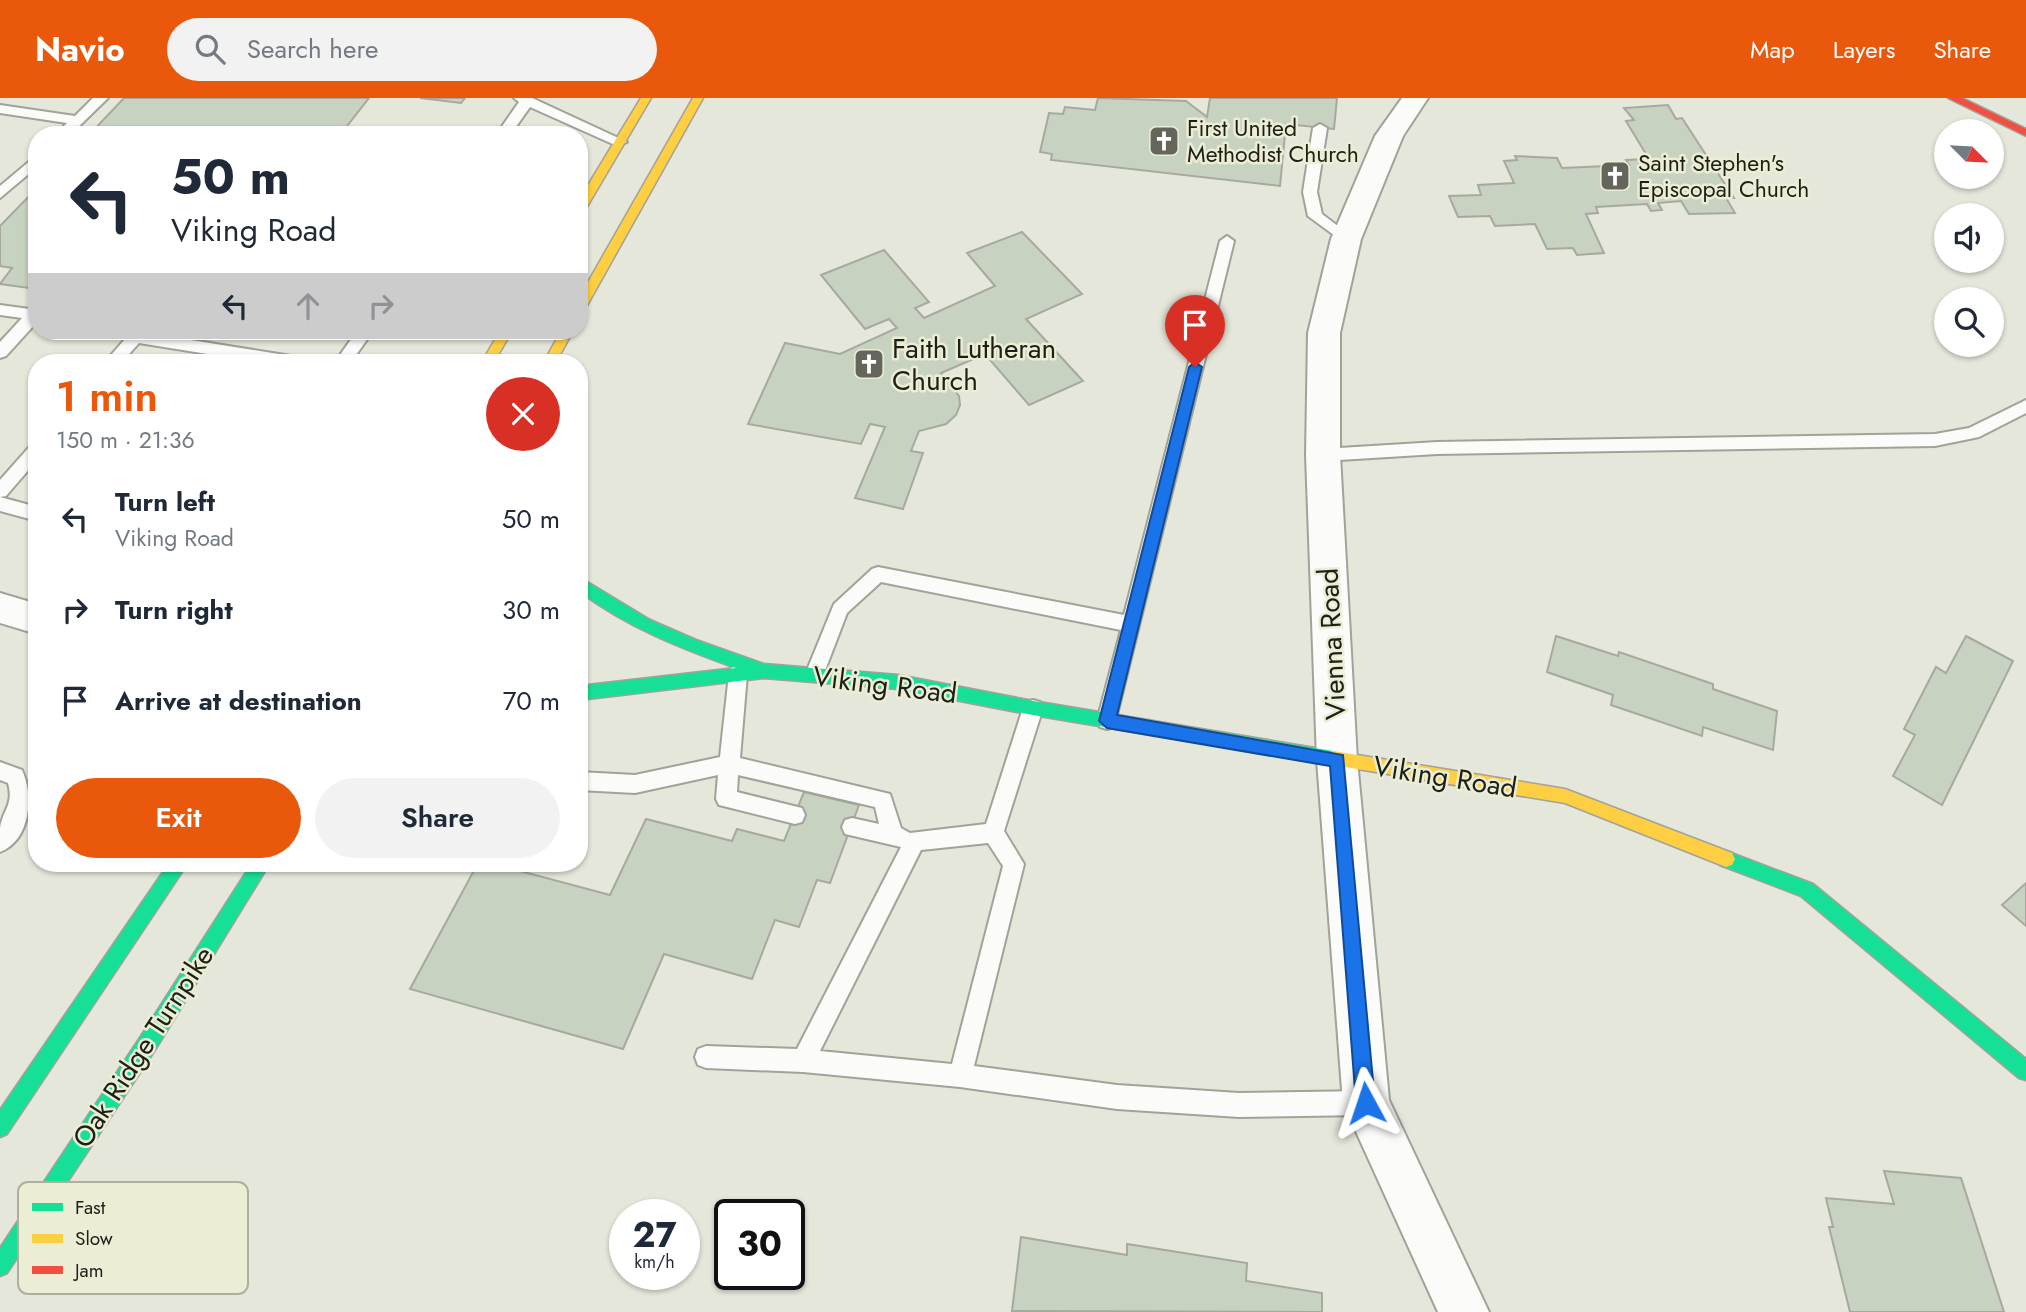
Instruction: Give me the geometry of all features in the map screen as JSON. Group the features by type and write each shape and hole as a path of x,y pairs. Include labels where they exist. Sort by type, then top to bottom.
{"main road":[{"path":"588,195 646,98"},
{"path":"588,293 698,98"},
{"path":"1952,98 2026,132"},
{"path":"588,591 649,630 764,671"},
{"name":"Viking Road","path":"588,692 764,671 898,682 1107,721 1565,796 1807,890 2026,1071"},
{"path":"0,1127 173,872"},
{"name":"Oak Ridge Turnpike","path":"56,1182 148,1043 255,872"},
{"name":"Oak Ridge Turnpike","path":"0,1266 18,1239"}],"street":[{"name":"Vienna Road","path":"1415,98 1389,136 1346,239 1324,333 1323,455 1337,760 1366,1103 1464,1312"},
{"path":"0,608 28,616"}],"lane":[{"path":"72,126 101,98"},
{"path":"508,126 524,99 584,126"},
{"path":"0,109 78,120"},
{"path":"588,128 620,142"},
{"path":"1320,128 1310,192 1315,216 1346,239"},
{"path":"0,194 28,168"},
{"path":"1107,721 1227,242"},
{"path":"0,310 28,314"},
{"path":"0,352 28,323"},
{"path":"164,340 244,354"},
{"path":"1323,455 1451,448 1935,440 1973,433 2026,406"},
{"path":"0,491 28,459"},
{"path":"0,504 28,512"},
{"path":"814,675 840,608 878,575 1131,624"},
{"path":"737,674 726,799 795,815"},
{"path":"993,832 1033,708"},
{"path":"588,781 635,784 727,764 883,800 893,836"},
{"path":"0,771 15,776 22,790 20,809 0,842"},
{"path":"852,827 915,841 993,832"},
{"path":"960,1076 1014,864 993,832"},
{"path":"803,1061 915,841"},
{"path":"706,1057 803,1061 960,1076 1117,1097 1239,1105 1366,1103"}],"building":[{"path":"124,98 369,98 347,126 98,126"},
{"path":"420,98 465,98 461,103"},
{"name":"First United Methodist Church","path":"1098,98 1186,101 1207,117 1210,98 1337,98 1334,129 1286,124 1280,186 1051,160 1052,154 1040,152 1049,113 1063,114 1065,107 1095,110"},
{"name":"Saint Stephen's Episcopal Church","path":"1668,105 1676,119 1682,118 1734,198 1726,198 1735,213 1689,214 1681,201 1658,203 1662,210 1651,211 1647,204 1596,207 1598,213 1586,214 1604,253 1577,255 1573,248 1547,249 1535,224 1495,226 1490,216 1458,217 1449,196 1481,195 1478,185 1514,183 1504,161 1517,160 1515,156 1557,158 1562,168 1629,165 1626,160 1649,159 1626,121 1634,120 1624,108"},
{"path":"28,197 28,288 0,284 12,268 0,266 0,226"},
{"name":"Faith Lutheran Church","path":"1022,232 1082,294 1026,319 1083,381 1029,405 985,354 941,373 959,396 960,405 956,415 946,424 919,431 911,451 923,453 903,509 855,498 885,427 870,424 861,444 748,424 785,343 840,354 897,328 889,319 865,329 821,275 884,250 929,302 915,308 924,318 995,286 967,253"},
{"path":"1556,636 1618,656 1619,652 1713,684 1713,689 1777,711 1773,750 1703,727 1702,736 1611,705 1613,695 1547,672"},
{"path":"1966,636 2013,661 1942,805 1893,776 1915,735 1904,729 1936,667 1946,673"},
{"path":"804,792 859,805 830,883 817,880 799,927 775,920 752,979 664,954 623,1049 410,989 473,872 524,872 610,895 646,819 732,841 737,829 784,841"},
{"path":"2026,883 2026,926 2002,905"},
{"path":"1884,1171 1961,1178 2004,1312 1850,1312 1829,1227 1833,1227 1826,1198 1894,1204"},
{"path":"1021,1237 1127,1255 1127,1244 1247,1263 1246,1281 1322,1293 1322,1312 1012,1311"}],"traffic: fast":[{"path":"588,590 644,625 764,671"},
{"path":"588,692 764,671 898,682 1033,708 1333,758"},
{"path":"1726,859 1807,890 2026,1071"},
{"path":"0,1127 173,872"},
{"path":"56,1182 148,1043 255,872"},
{"path":"0,1266 18,1239"}],"traffic: slow":[{"path":"588,195 646,98"},
{"path":"588,293 698,98"},
{"path":"493,354 501,340"},
{"path":"554,354 562,340"},
{"path":"1333,758 1565,796 1726,859"}],"traffic: jam":[{"path":"1953,98 2026,133"}],"place":[{"name":"First United Methodist Church","path":"1164,141"},
{"name":"Saint Stephen's Episcopal Church","path":"1615,176"},
{"name":"Faith Lutheran Church","path":"869,364"}],"route":[{"path":"1195,367 1107,721 1337,760 1366,1103"}]}
